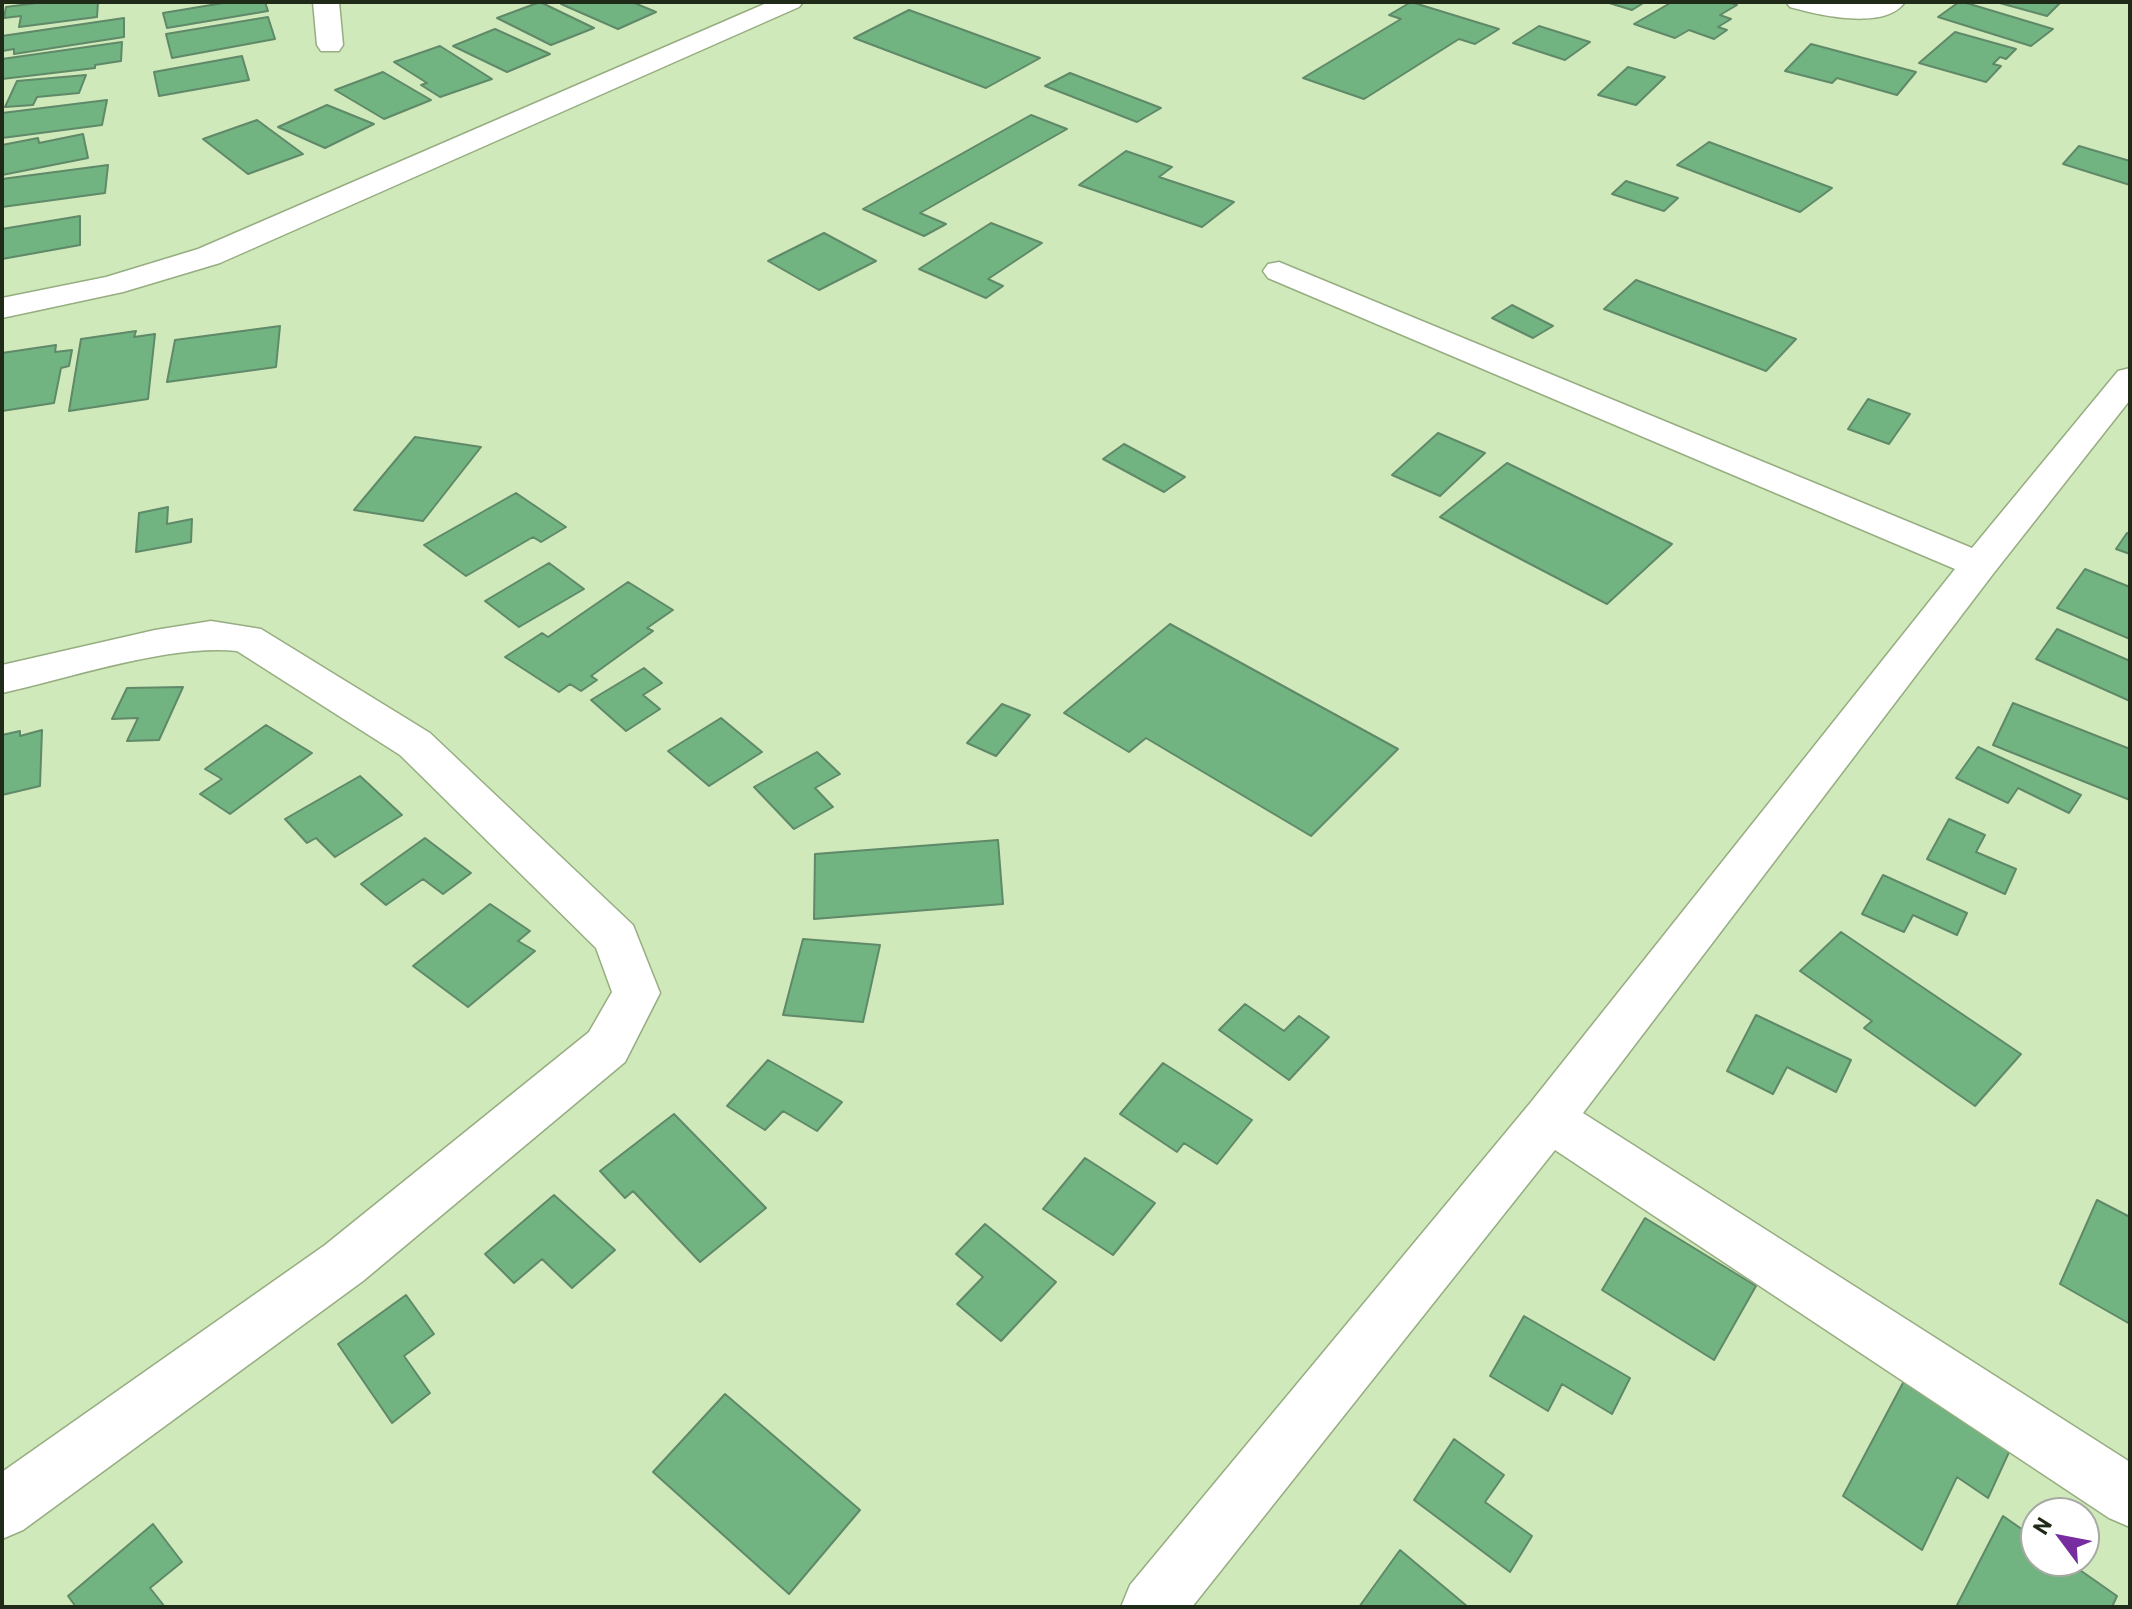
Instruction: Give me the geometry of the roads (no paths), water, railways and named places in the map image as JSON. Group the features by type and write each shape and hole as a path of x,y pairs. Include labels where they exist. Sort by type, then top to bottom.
{"street":[{"path":"326,2 330,45"},
{"path":"2,308 112,285 209,256 790,2"},
{"path":"1799,2 1836,12 1874,11 1892,2"},
{"path":"1279,271 1979,565"},
{"path":"1152,1607 1549,1118 1979,565 2130,378"},
{"path":"2,679 155,644 211,635 247,639 415,744 616,938 636,993 607,1047 344,1263 2,1509"},
{"path":"1549,1118 2130,1497"}]}
